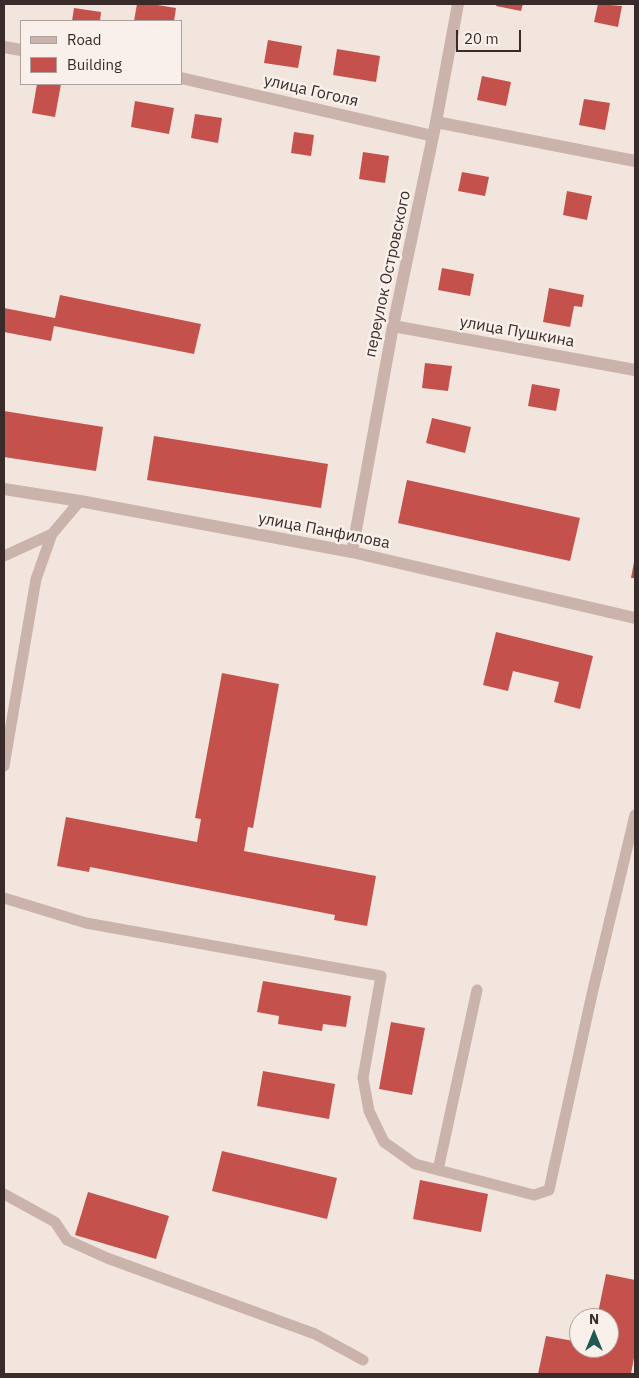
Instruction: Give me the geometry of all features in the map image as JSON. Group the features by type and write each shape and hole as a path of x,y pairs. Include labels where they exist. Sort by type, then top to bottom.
{"street":[{"name":"переулок Островского","path":"352,552 393,326 436,122 458,4"},
{"path":"4,47 20,50"},
{"name":"улица Гоголя","path":"182,78 433,136"},
{"path":"436,122 635,161"},
{"name":"улица Пушкина","path":"393,326 635,370"},
{"name":"улица Панфилова","path":"4,489 80,501 352,552 635,618"}],"lane":[{"path":"4,766 36,579 52,534 80,501"},
{"path":"4,556 52,534"},
{"path":"4,898 86,923 381,976 364,1078 369,1111 384,1142 415,1164 534,1195 549,1190 592,994 635,815"},
{"path":"438,1170 477,990"},
{"path":"4,1194 55,1222 67,1240 107,1258 315,1334 364,1360"}],"building":[{"path":"137,4 176,8 174,20 134,20"},
{"path":"497,4 523,4 521,11 496,6"},
{"path":"598,4 622,6 618,27 594,22"},
{"path":"74,8 101,12 100,20 72,20"},
{"path":"268,40 302,46 298,68 264,63"},
{"path":"337,49 380,56 376,82 333,75"},
{"path":"482,76 511,82 506,106 477,100"},
{"path":"37,85 61,85 55,117 32,113"},
{"path":"584,99 610,103 605,130 579,125"},
{"path":"135,101 174,108 169,134 131,127"},
{"path":"195,114 222,118 218,143 191,138"},
{"path":"294,132 314,135 311,156 291,153"},
{"path":"363,152 389,156 385,183 359,179"},
{"path":"462,172 489,177 485,196 458,191"},
{"path":"567,191 592,196 587,220 563,215"},
{"path":"442,268 474,274 470,296 438,290"},
{"path":"549,288 584,295 582,307 574,306 570,327 543,322"},
{"path":"60,295 201,324 194,354 54,326 51,341 4,332 4,308 55,318"},
{"path":"425,363 452,366 448,391 422,388"},
{"path":"532,384 560,389 556,411 528,406"},
{"path":"4,411 103,427 96,471 4,457"},
{"path":"432,418 471,427 465,453 426,443"},
{"path":"154,436 328,464 321,508 147,480"},
{"path":"407,480 580,518 570,561 398,523"},
{"path":"634,562 635,578 631,578"},
{"path":"496,632 593,656 580,709 554,702 559,682 513,671 508,691 483,685"},
{"path":"222,673 279,684 253,828 248,827 244,851 376,876 367,926 334,920 335,915 90,867 89,872 57,866 66,817 197,842 201,819 195,818"},
{"path":"263,981 351,996 346,1027 323,1024 322,1031 278,1024 279,1016 257,1012"},
{"path":"391,1022 425,1028 412,1095 379,1089"},
{"path":"263,1071 335,1084 329,1119 257,1106"},
{"path":"222,1151 337,1178 327,1219 212,1191"},
{"path":"420,1180 488,1194 481,1232 413,1219"},
{"path":"88,1192 169,1216 156,1259 75,1235"},
{"path":"606,1274 635,1280 635,1352 631,1374 538,1374 546,1336 569,1340 569,1358 619,1358 619,1308 599,1308"}]}
